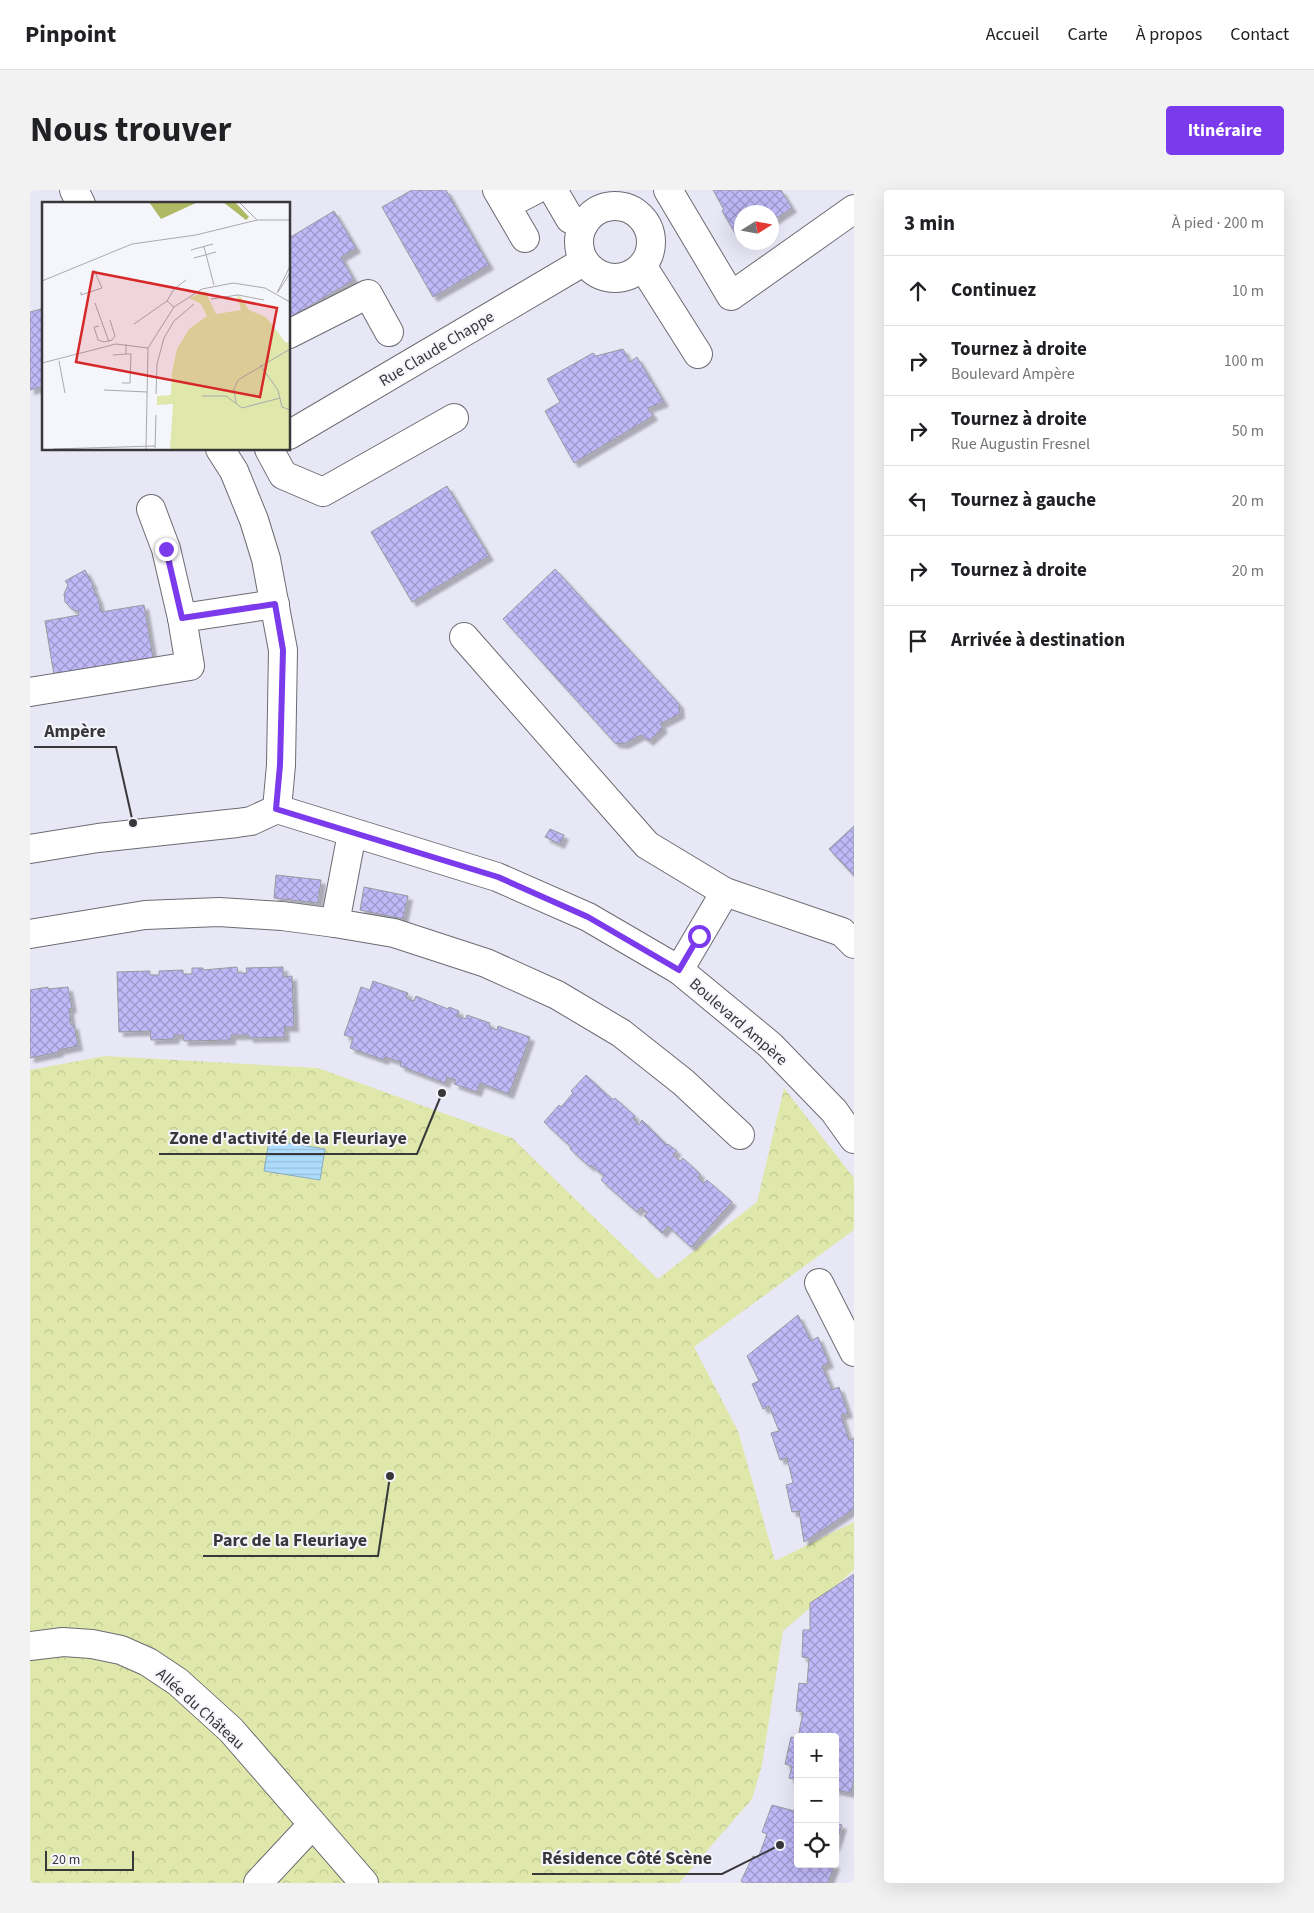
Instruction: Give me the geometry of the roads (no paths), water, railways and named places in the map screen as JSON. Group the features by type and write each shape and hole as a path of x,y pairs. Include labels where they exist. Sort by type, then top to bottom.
{"street":[{"path":"74,190 80,202"},
{"path":"526,238 501,197 535,190"},
{"path":"553,190 570,219 584,224"},
{"path":"647,223 673,198 731,296 854,209"},
{"path":"607,205 630,208 647,223 652,246 643,267 623,278 600,277 583,262 577,239 587,217 607,205"},
{"name":"Rue Claude Chappe","path":"290,434 583,262"},
{"path":"643,267 698,354"},
{"path":"290,333 368,294 389,332"},
{"path":"268,450 283,475 323,492 454,418"},
{"path":"30,849 98,838 237,823 251,820 276,809 280,765 283,650 266,559 256,528 227,460 263,450"},
{"path":"30,692 190,666 182,618 166,549 151,508"},
{"path":"182,618 275,604"},
{"path":"464,637 647,845 725,892 842,932 854,944"},
{"name":"Boulevard Ampère","path":"276,809 498,877 588,917 679,970 770,1046 834,1111 854,1139"},
{"path":"335,923 352,833"},
{"path":"679,970 725,892"},
{"path":"30,934 154,914 219,912 282,916 394,933 486,963 557,995 621,1033 683,1082 740,1135"},
{"path":"819,1282 854,1352"},
{"name":"Allée du Château","path":"30,1646 63,1642 92,1644 122,1650 148,1662 178,1682 231,1730 364,1883"},
{"path":"258,1883 312,1825"}],"water":[{"path":"269,1140 325,1149 320,1180 264,1171"}],"place":[{"name":"Ampère","path":"133,823"},
{"name":"Zone d'activité de la Fleuriaye","path":"442,1093"},
{"name":"Parc de la Fleuriaye","path":"390,1476"},
{"name":"Résidence Côté Scène","path":"780,1845"}]}
